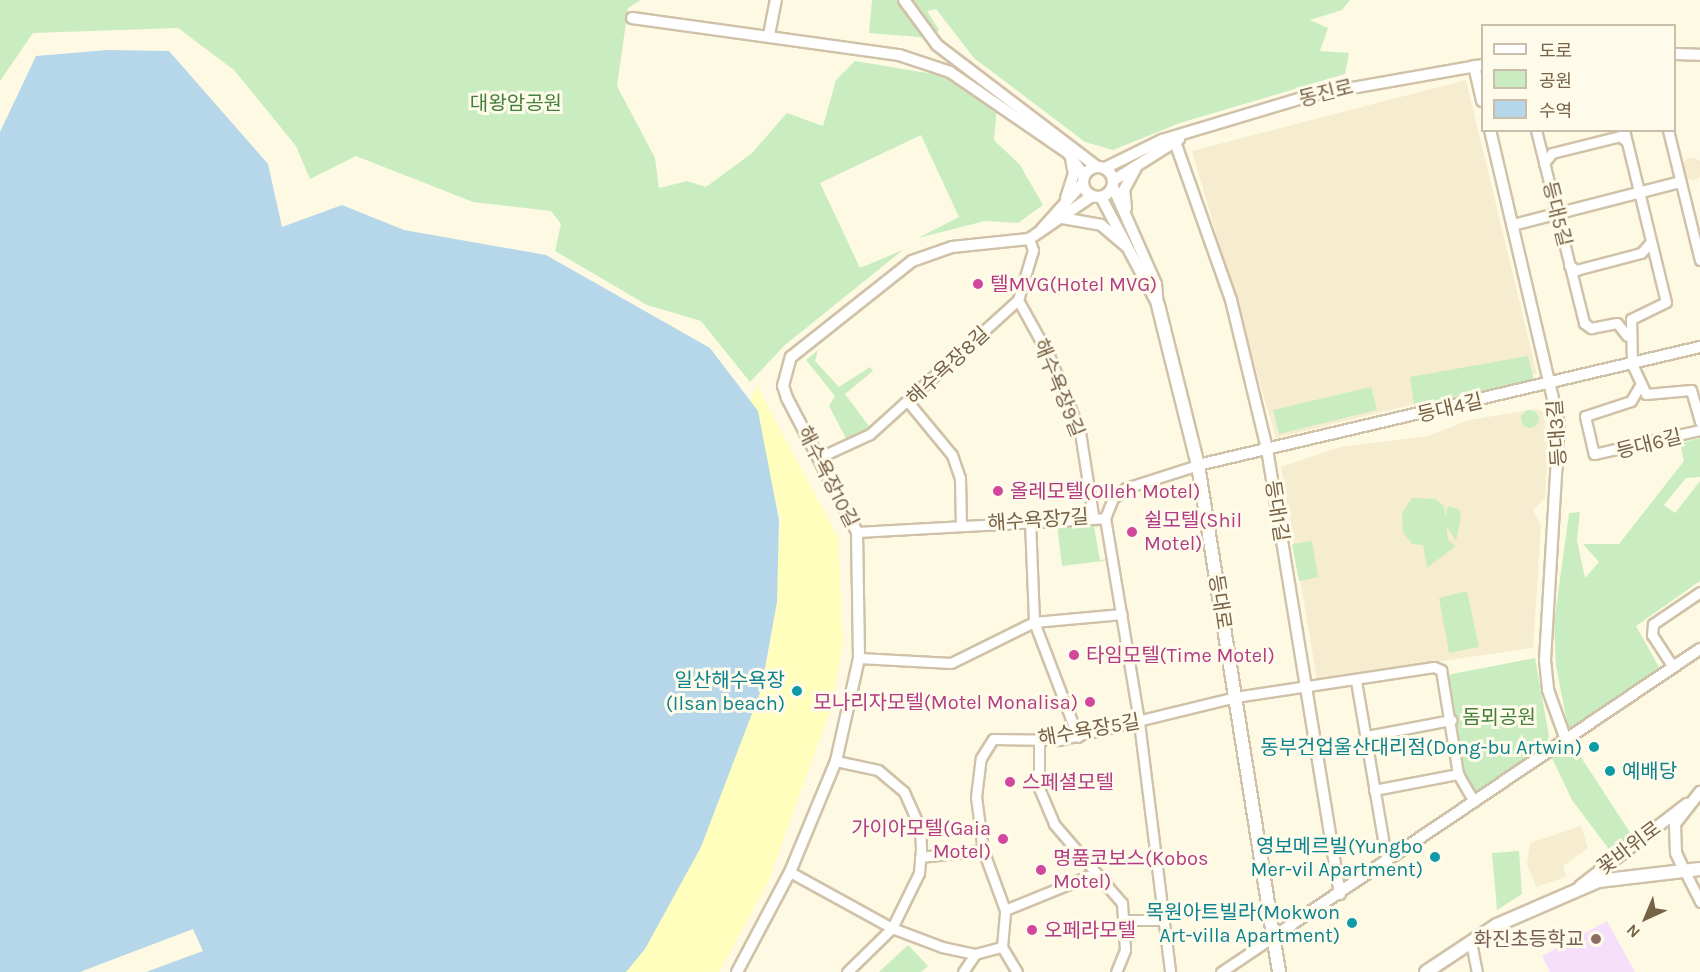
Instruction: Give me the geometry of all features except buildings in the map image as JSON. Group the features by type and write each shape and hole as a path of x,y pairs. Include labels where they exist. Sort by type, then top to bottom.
{"main road":[{"name":"등대로","path":"1158,305 1198,465 1279,972"},
{"path":"1426,972 1471,942 1598,881 1700,869"}],"street":[{"path":"769,35 776,0"},
{"path":"904,0 937,45 1101,167 1113,183 1156,284 1158,305"},
{"path":"632,18 769,35 899,55 950,72 1068,153 1131,252 1158,305"},
{"path":"1676,54 1700,55"},
{"path":"1478,66 1481,92"},
{"name":"동진로","path":"1177,139 1312,95 1478,66"},
{"name":"등대3길","path":"1490,132 1553,385 1561,464 1545,660 1548,690 1566,740"},
{"name":"등대5길","path":"1536,132 1587,327 1611,322 1627,336"},
{"path":"1624,132 1666,302 1630,319 1627,336 1639,387"},
{"path":"1668,132 1681,182 1695,222 1700,260"},
{"name":"등대5길","path":"1544,163 1552,153 1620,136 1626,141"},
{"path":"1061,213 1084,180 1101,167 1177,139"},
{"path":"1034,236 1061,213 1096,196 1139,162 1177,139"},
{"name":"등대1길","path":"1177,139 1231,300 1267,449 1340,894"},
{"path":"1061,213 1074,174 1068,153"},
{"path":"1126,212 1124,190 1139,162"},
{"path":"1513,225 1681,182"},
{"path":"1061,213 1101,225 1131,252"},
{"name":"해수욕장8길","path":"818,458 870,434 909,403 1018,300 1033,250 1034,236"},
{"name":"해수욕장10길","path":"737,972 790,872 836,760 859,658 857,532 783,386 791,357 802,344 899,269 930,253 1034,236"},
{"name":"등대5길","path":"1569,264 1576,270 1641,253 1652,242"},
{"name":"해수욕장9길","path":"1018,300 1050,358 1080,432 1093,515"},
{"name":"등대4길","path":"1198,465 1553,385 1700,347"},
{"name":"등대6길","path":"1700,422 1691,390 1650,396 1639,387 1631,401 1585,416 1594,454 1700,430"},
{"path":"909,403 952,454 960,478 961,525"},
{"name":"해수욕장7길","path":"857,532 1093,515 1104,518 1113,498 1126,488 1198,465"},
{"path":"1104,518 1139,722 1170,972"},
{"path":"1030,521 1034,622 1077,737"},
{"path":"1673,667 1652,635 1653,624 1700,592"},
{"path":"859,658 951,663 1034,622 1122,614"},
{"path":"1221,972 1340,894 1700,649"},
{"name":"해수욕장5길","path":"1002,947 1005,910 983,850 976,797 981,758 993,739 1039,742 1077,737 1235,697 1440,669 1451,720"},
{"path":"1356,681 1387,862"},
{"path":"1367,736 1451,720 1458,774 1474,802"},
{"path":"1039,742 1036,770 1044,804 1064,840 1115,889 1125,921 1125,950 1116,972"},
{"path":"836,760 878,770 904,792 920,828 920,857 910,897 892,928 847,972"},
{"path":"1374,790 1458,774"},
{"name":"꽃바위로","path":"1572,893 1700,792"},
{"name":"꽃바위로","path":"1684,870 1674,841 1687,804"},
{"path":"920,857 983,850"},
{"path":"1684,870 1700,902"},
{"path":"790,872 892,928 975,954 1002,947 1017,972"},
{"path":"1005,910 1096,873"},
{"path":"1125,921 1164,920"},
{"path":"1471,942 1477,972"},
{"path":"963,972 975,954"}],"shaded area":[{"path":"1466,80 1537,374 1276,438 1192,151"},
{"path":"1692,158 1700,161 1700,177 1692,180 1684,177 1681,169 1684,161"},
{"path":"1537,409 1544,412 1548,452 1545,498 1533,510 1541,526 1533,648 1317,679 1281,467 1340,447 1428,436 1469,420"},
{"path":"1581,826 1588,848 1563,866 1566,877 1536,887 1527,864 1530,843"},
{"name":"화진초등학교","path":"1607,921 1635,972 1550,972 1542,956"}],"green space":[{"name":"대왕암공원","path":"0,0 641,0 628,8 617,86 655,158 659,188 687,181 706,187 751,154 787,113 823,126 836,80 855,61 939,75 970,86 997,105 994,140 1020,165 1043,205 1018,223 985,221 918,238 959,217 921,135 820,183 860,268 903,250 785,345 750,382 701,321 647,305 555,251 561,224 551,211 473,202 356,156 310,179 296,146 234,70 178,28 33,33 0,81"},
{"path":"872,0 1350,0 1342,10 1310,20 1328,28 1320,51 1349,53 1345,74 1180,123 1113,150 1085,142 974,58 936,9 927,11 939,30 931,38 869,33"},
{"path":"818,350 815,361 839,387 870,367 873,371 845,394 871,429 847,440 829,406 835,396 806,360"},
{"path":"1528,356 1534,380 1414,405 1410,377"},
{"path":"1371,387 1377,410 1279,434 1273,410"},
{"path":"1530,410 1536,413 1539,419 1536,425 1530,428 1524,425 1521,419 1524,413"},
{"path":"1700,438 1700,477 1686,478 1664,505 1675,513 1700,481 1700,581 1636,626 1659,667 1574,728 1568,727 1556,666 1554,623 1569,513 1580,512 1577,540 1585,578 1599,562 1583,544 1619,544 1684,461 1680,443"},
{"path":"1412,498 1435,499 1444,506 1448,540 1456,546 1427,568 1423,545 1412,544 1403,532 1402,513"},
{"path":"1448,506 1459,509 1461,516 1456,541 1444,522"},
{"path":"1097,521 1103,525 1110,560 1062,566 1057,525","holes":["1102,526 1108,559 1100,560 1094,527"]},
{"path":"1312,541 1318,577 1299,581 1292,544"},
{"path":"1467,591 1479,647 1449,653 1439,598"},
{"name":"돔뫼공원","path":"1535,658 1549,736 1545,749 1480,795 1466,782 1447,675"},
{"path":"1573,745 1633,837 1611,852 1572,800 1552,758"},
{"path":"1519,851 1522,894 1497,910 1492,853"},
{"path":"908,945 928,966 921,972 879,972"}],"sand":[{"name":"일산해수욕장 (Ilsan beach)","path":"757,386 838,538 843,641 831,708 768,882 719,972 613,972 750,719 770,647 781,519 750,402"}],"water":[{"path":"107,50 169,51 268,164 282,227 342,205 404,230 546,255 710,348 758,411 779,520 777,602 761,690 701,847 645,949 626,972 146,972 203,951 193,929 80,972 0,972 0,132 36,56"}],"place":[{"name":"텔MVG(Hotel MVG)","path":"978,284"},
{"name":"올레모텔(Olleh Motel)","path":"998,491"},
{"name":"쉴모텔(Shil Motel)","path":"1132,532"},
{"name":"타임모텔(Time Motel)","path":"1074,655"},
{"name":"일산해수욕장 (Ilsan beach)","path":"797,691"},
{"name":"모나리자모텔(Motel Monalisa)","path":"1090,702"},
{"name":"동부건업울산대리점(Dong-bu Artwin)","path":"1594,747"},
{"name":"예배당","path":"1610,771"},
{"name":"스페셜모텔","path":"1010,782"},
{"name":"가이아모텔(Gaia Motel)","path":"1003,839"},
{"name":"영보메르빌(Yungbo Mer-vil Apartment)","path":"1435,857"},
{"name":"명품코보스(Kobos Motel)","path":"1041,870"},
{"name":"목원아트빌라(Mokwon Art-villa Apartment)","path":"1352,923"},
{"name":"오페라모텔","path":"1032,930"},
{"name":"화진초등학교","path":"1596,939"}]}
